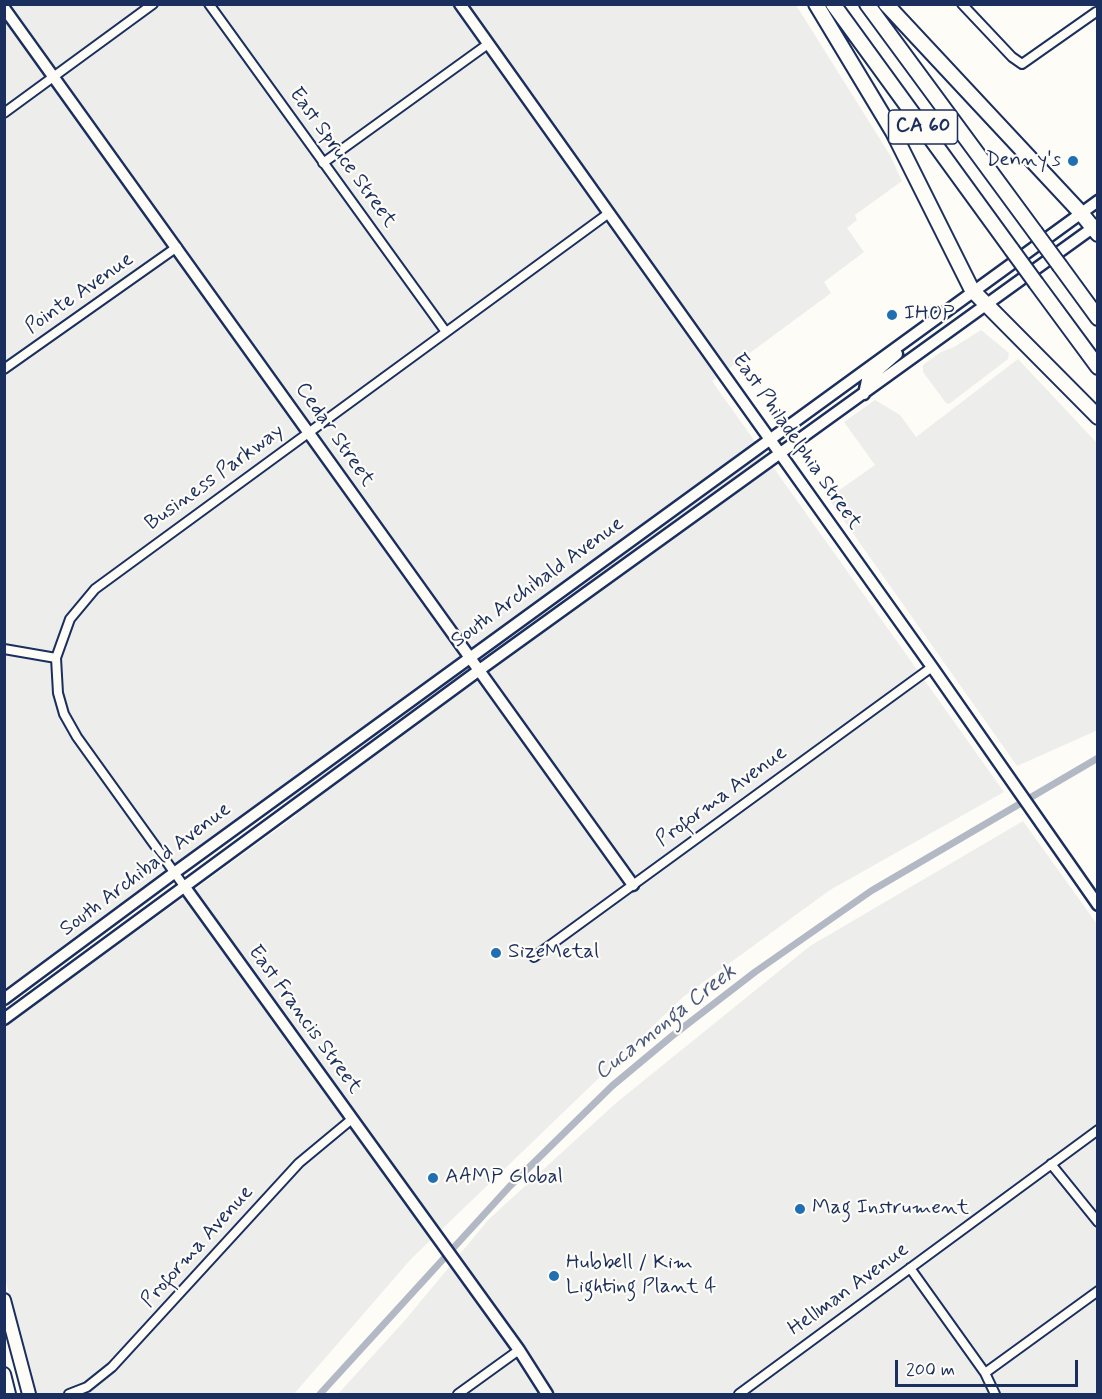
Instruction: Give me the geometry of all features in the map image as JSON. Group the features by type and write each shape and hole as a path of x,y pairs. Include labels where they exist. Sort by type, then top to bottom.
{"highway":[{"path":"816,4 893,132 972,290 985,306 1098,417"},
{"name":"CA 60","path":"833,4 1098,367"},
{"name":"CA 60","path":"867,4 1098,318"},
{"path":"886,4 1096,229"}],"main road":[{"path":"4,1300 29,1395"},
{"path":"4,1374 9,1395"}],"street":[{"path":"4,113 153,4"},
{"name":"East Spruce Street","path":"209,4 446,332"},
{"name":"East Philadelphia Street","path":"460,4 782,455 1098,905"},
{"path":"962,4 1012,57 1022,63 1095,10"},
{"name":"Cedar Street","path":"4,8 633,885"},
{"path":"323,163 488,44"},
{"name":"South Archibald Avenue","path":"4,999 972,290 1098,201"},
{"name":"Business Parkway","path":"56,658 70,619 95,589 609,213"},
{"name":"South Archibald Avenue","path":"4,1019 478,671 782,455 985,306 1096,229"},
{"name":"Pointe Avenue","path":"4,369 177,247"},
{"path":"864,394 867,380 916,338 933,320"},
{"path":"4,649 56,658"},
{"name":"East Francis Street","path":"56,658 58,693 64,714 77,738 519,1350 547,1395"},
{"name":"Proforma Avenue","path":"534,957 932,667"},
{"name":"Proforma Avenue","path":"69,1395 87,1387 112,1367 298,1163 352,1119"},
{"name":"Hellman Avenue","path":"739,1395 1098,1130"},
{"path":"1052,1164 1098,1222"},
{"path":"910,1268 985,1373 995,1395"},
{"path":"985,1373 1098,1292"},
{"path":"458,1395 519,1350"}],"shaded area":[{"path":"5,5 796,5 890,155 902,181 855,215 857,220 847,228 864,252 824,282 831,293 712,381 1004,792 830,890 683,997 411,1259 294,1394 34,1394 4,1274 5,1027 297,815 278,789 5,991"},
{"path":"981,330 1009,353 1008,359 949,404 946,403 923,372 923,365 941,352 954,347"},
{"path":"1018,359 1097,443 1098,730 1017,766 828,498 875,465 844,422 875,400 900,415 916,437"},
{"path":"1023,821 1097,924 1097,1394 338,1394 406,1319 489,1219 616,1103 810,946"}],"waterway":[{"name":"Cucamonga Creek","path":"320,1394 510,1186 612,1086 672,1036 755,972 871,891 1098,758"}],"place":[{"name":"Denny's","path":"1073,161"},
{"name":"IHOP","path":"892,315"},
{"name":"SizeMetal","path":"496,953"},
{"name":"AAMP Global","path":"433,1178"},
{"name":"Mag Instrument","path":"800,1209"},
{"name":"Hubbell / Kim Lighting Plant 4","path":"554,1276"}]}
